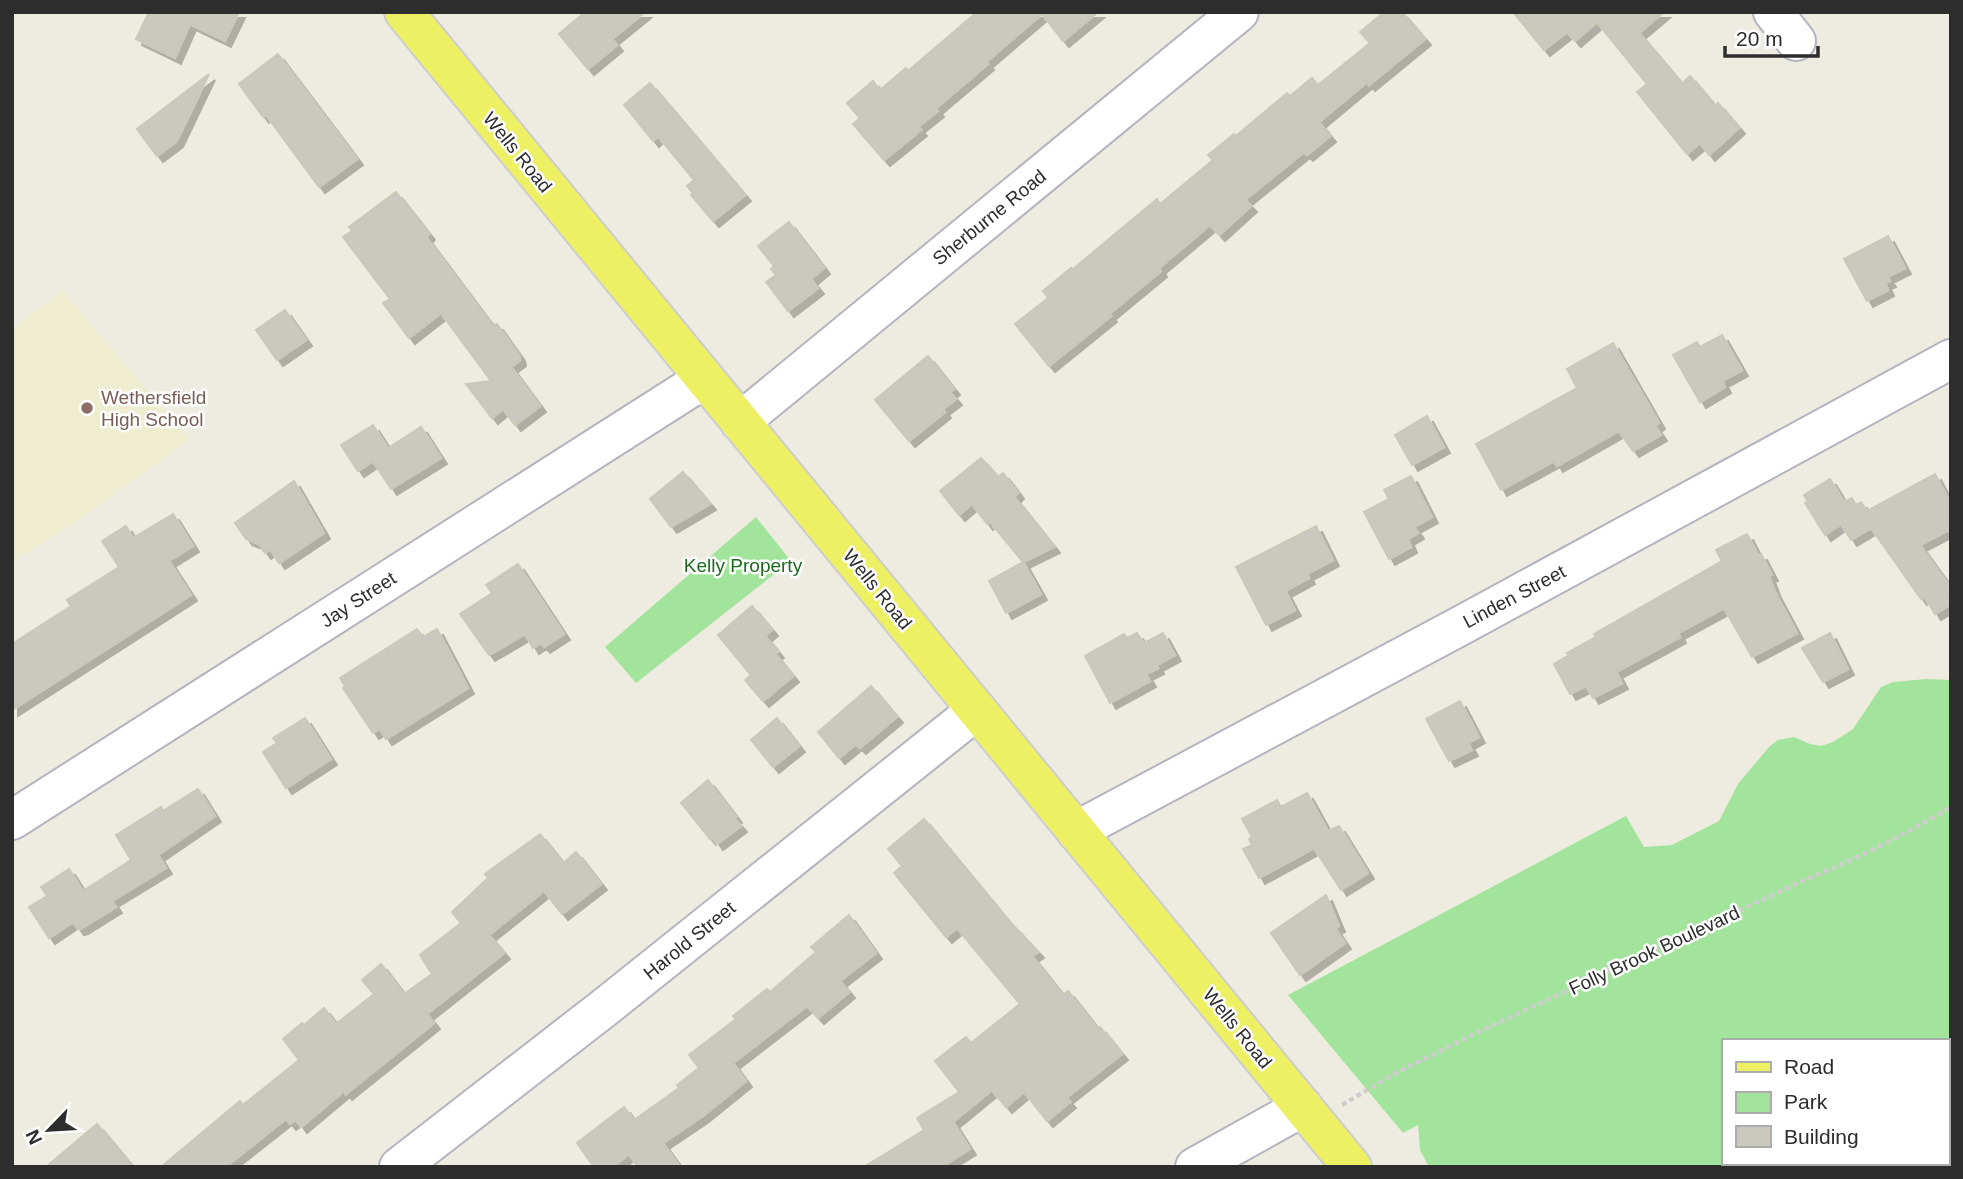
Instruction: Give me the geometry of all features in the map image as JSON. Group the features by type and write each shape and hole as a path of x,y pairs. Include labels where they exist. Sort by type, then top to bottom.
{"main road":[{"name":"Wells Road","path":"404,12 1352,1167"}],"street":[{"name":"Sherburne Road","path":"740,422 1239,12"},
{"name":"Linden Street","path":"1076,831 1951,359"},
{"name":"Jay Street","path":"12,820 705,379"},
{"name":"Harold Street","path":"399,1167 615,1000 976,710"},
{"path":"1195,1167 1303,1107"}],"path":[{"name":"Folly Brook Boulevard","path":"1357,1096 1474,1034 1854,860 1951,807"}],"shaded area":[{"name":"Wethersfield High School","path":"63,291 189,440 76,522 12,562 12,328"}],"green space":[{"name":"Kelly Property","path":"756,517 791,561 636,683 605,647"},
{"path":"1951,680 1951,1167 1429,1167 1420,1150 1418,1125 1403,1133 1288,995 1626,816 1644,847 1672,845 1719,821 1738,784 1769,747 1778,740 1794,737 1821,746 1833,742 1853,729 1881,687 1893,682"}],"building":[{"path":"149,12 239,12 225,41 190,24 175,58 136,39"},
{"path":"585,12 645,12 612,39 617,45 588,69 559,34"},
{"path":"977,12 1098,12 1063,41 1042,14 936,108 938,111 918,127 921,130 884,160 853,124 860,118 847,103 873,81 880,90 906,68 908,71"},
{"path":"1384,12 1402,12 1425,39 1319,122 1330,136 1307,155 1304,152 1245,200 1251,206 1219,235 1210,225 1159,268 1161,271 1109,314 1111,316 1049,366 1015,324 1048,298 1043,291 1157,199 1160,204 1213,160 1208,155 1234,134 1236,136 1287,93 1290,96 1312,78 1318,85 1370,43 1360,32"},
{"path":"1513,12 1664,12 1639,33 1682,84 1690,76 1715,106 1718,103 1739,128 1709,155 1700,143 1687,154 1637,92 1647,84 1597,22 1575,41 1567,32 1544,50"},
{"path":"278,54 357,159 319,187 266,115 263,117 239,84"},
{"path":"209,74 177,141 157,156 137,129"},
{"path":"650,83 745,195 713,221 691,195 693,193 687,186 694,180 658,136 653,141 624,105"},
{"path":"396,192 429,234 426,237 492,325 497,324 519,355 520,360 511,367 540,406 515,425 503,409 492,418 466,384 491,381 441,313 409,338 383,303 390,299 343,237 352,231 349,227"},
{"path":"789,222 824,268 811,279 818,288 788,311 766,282 776,275 771,269 774,266 758,246"},
{"path":"1888,236 1905,268 1887,277 1890,281 1885,283 1888,290 1867,301 1844,259"},
{"path":"285,310 306,340 277,360 256,330"},
{"path":"1722,335 1742,370 1722,381 1725,387 1700,402 1673,355 1697,342 1700,347"},
{"path":"1613,343 1659,423 1655,426 1661,435 1633,451 1619,431 1557,466 1554,461 1501,490 1476,444 1577,388 1567,369"},
{"path":"928,356 954,389 950,392 956,399 943,409 945,412 909,441 875,400"},
{"path":"1427,416 1444,447 1412,465 1395,435"},
{"path":"373,425 388,448 421,427 441,458 391,489 373,461 358,471 341,445"},
{"path":"981,458 998,477 1003,473 1018,493 1014,497 1054,547 1023,562 972,504 959,515 940,491"},
{"path":"683,472 710,504 671,527 650,499"},
{"path":"1935,474 1951,504 1951,529 1920,545 1951,588 1951,604 1935,614 1924,596 1921,599 1871,528 1851,540 1841,524 1825,535 1805,503 1808,502 1804,495 1830,479 1844,502 1852,498 1856,505 1861,502 1867,511"},
{"path":"1411,476 1432,517 1414,527 1418,533 1408,539 1411,547 1389,559 1364,512 1389,499 1384,490"},
{"path":"294,481 324,533 279,563 270,549 265,553 259,544 246,539 235,523"},
{"path":"173,514 193,546 169,561 191,595 12,710 12,644 71,606 67,600 119,567 102,541 126,526 133,538"},
{"path":"1316,526 1333,560 1307,574 1309,578 1285,591 1295,610 1266,625 1236,567"},
{"path":"1747,534 1772,575 1769,576 1775,592 1797,633 1752,657 1724,608 1678,633 1680,637 1616,672 1622,683 1593,698 1586,686 1570,694 1554,664 1569,655 1567,653 1596,637 1594,634 1722,561 1716,550"},
{"path":"1023,562 1041,594 1006,613 989,581"},
{"path":"518,564 564,634 544,647 541,643 533,648 525,634 489,655 460,614 492,593 486,585"},
{"path":"752,606 772,630 765,636 778,652 775,654 793,676 763,701 745,680 751,675 718,635"},
{"path":"417,629 423,637 437,629 468,688 386,739 380,729 373,733 343,688 345,686 340,678"},
{"path":"1137,633 1144,643 1163,633 1175,655 1146,674 1150,681 1110,703 1085,656 1124,634 1127,638"},
{"path":"1830,633 1848,669 1823,682 1802,648"},
{"path":"871,686 897,717 860,748 856,744 839,758 818,732"},
{"path":"1460,701 1479,737 1468,743 1472,750 1449,761 1426,719"},
{"path":"305,718 331,759 286,788 263,752 277,743 273,738"},
{"path":"777,718 799,746 773,767 751,740"},
{"path":"708,780 741,826 717,844 681,803"},
{"path":"198,789 215,816 158,855 166,868 112,901 116,907 82,928 78,929 73,922 49,938 29,907 47,896 41,887 69,869 83,891 131,860 116,835 161,807 163,811"},
{"path":"1307,793 1328,831 1339,826 1368,873 1341,890 1314,848 1259,878 1243,849 1252,845 1249,839 1252,837 1242,819 1277,800 1281,807"},
{"path":"924,819 1014,928 1038,952 1032,956 1063,995 1068,991 1122,1054 1066,1098 1070,1102 1047,1121 1024,1092 1006,1107 992,1090 953,1122 970,1149 941,1167 864,1167 924,1130 917,1118 959,1092 935,1061 966,1037 971,1043 1020,1004 957,928 946,937 894,873 902,866 888,849"},
{"path":"540,834 563,863 576,852 601,884 562,914 544,891 489,935 504,953 427,1014 434,1023 301,1127 296,1120 290,1124 286,1119 225,1167 161,1167 240,1101 243,1105 299,1060 283,1039 302,1023 304,1025 324,1008 336,1024 374,994 362,980 381,964 404,994 432,974 420,955 461,923 452,912 488,878 485,874"},
{"path":"1326,895 1339,926 1335,928 1345,943 1300,975 1271,933"},
{"path":"849,915 876,953 840,981 849,992 818,1018 807,1006 733,1063 746,1081 703,1116 663,1143 680,1167 638,1167 629,1154 613,1167 594,1167 577,1143 624,1107 634,1120 679,1088 677,1085 699,1068 689,1055 736,1019 733,1016 767,989 770,992 816,952 811,947"},
{"path":"97,1124 133,1167 46,1167"}],"place":[{"name":"Wethersfield High School","path":"87,408"}]}
